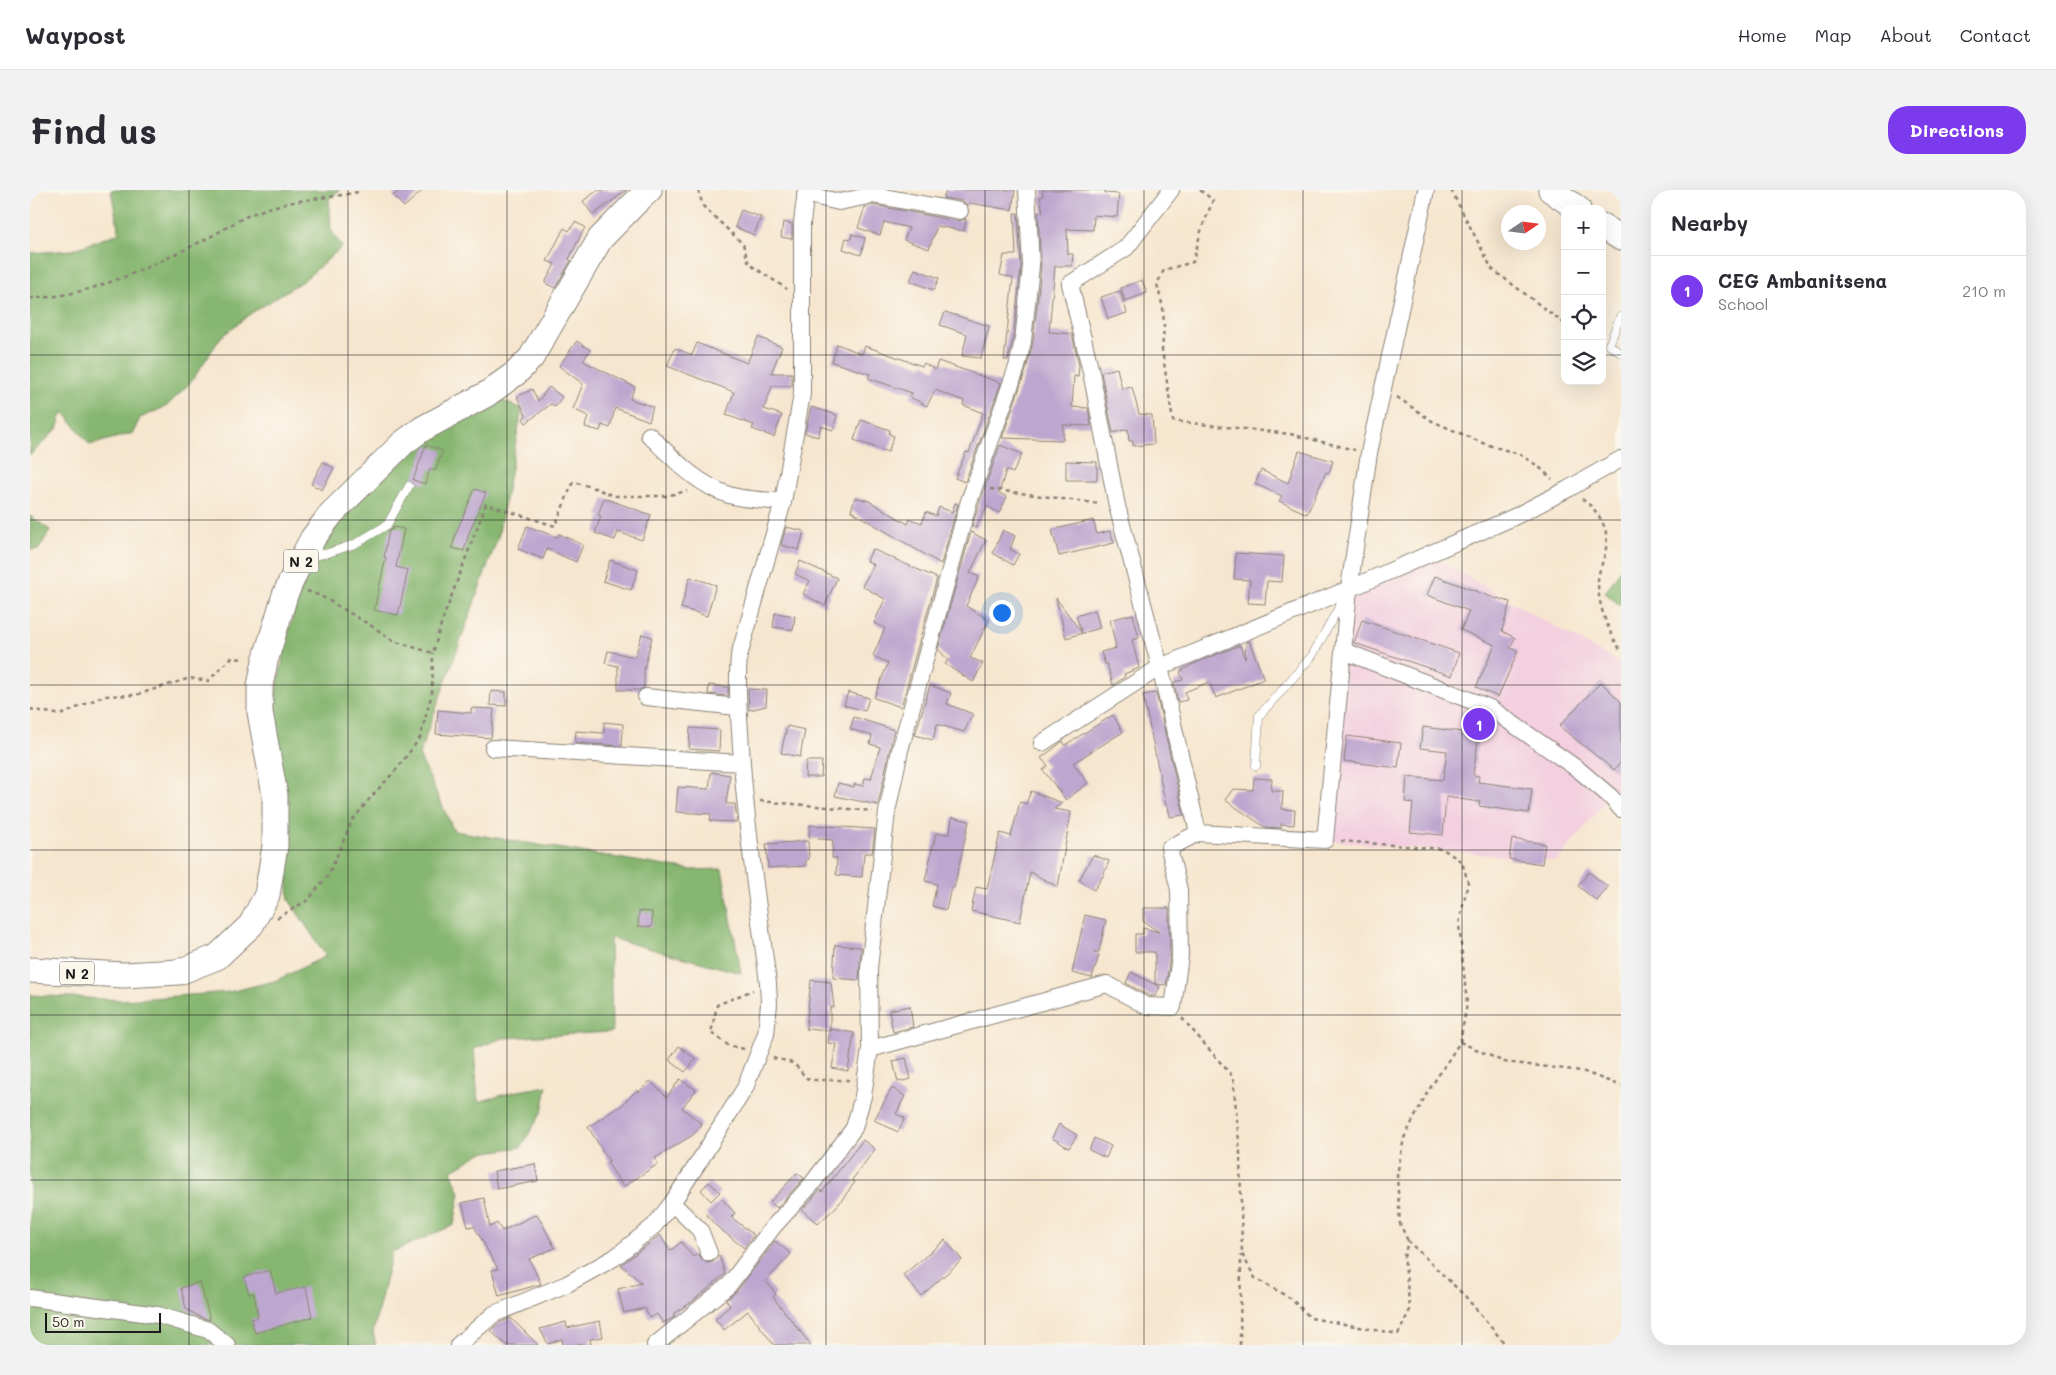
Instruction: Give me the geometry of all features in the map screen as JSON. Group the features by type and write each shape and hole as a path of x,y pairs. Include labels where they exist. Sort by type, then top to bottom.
{"main road":[{"name":"N 2","path":"30,970 124,975 179,972 216,957 251,926 267,895 275,846 275,795 260,712 260,686 265,661 290,585 312,538 332,513 403,443 422,429 487,394 516,374 531,358 600,239 649,190"},
{"path":"1551,190 1572,205"},
{"path":"1606,229 1621,238"}],"street":[{"path":"656,1345 729,1285 773,1227 811,1185 854,1128 864,1096 870,1049 869,968 887,812 907,722 974,486 1017,367 1023,341 1030,266 1027,190"},
{"path":"1171,190 1126,248 1070,284 1091,372 1117,506 1160,667 1198,833"},
{"path":"870,1049 1107,984 1146,1006 1173,1007 1180,956 1180,890 1169,848 1198,833 1325,840 1349,590 1369,453 1426,190"},
{"path":"458,1345 494,1314 567,1284 614,1258 654,1226 672,1203 745,1088 766,1034 769,1004 768,983 744,799 737,707 739,656 783,502 802,394 802,223 805,192 839,202 873,195 960,211"},
{"path":"649,435 690,475 709,486 730,495 783,502"},
{"path":"1042,743 1160,667 1349,590 1514,517 1568,490 1621,459"},
{"path":"1344,651 1490,708 1579,770 1618,800"},
{"path":"646,698 737,707"},
{"path":"493,748 742,763"},
{"path":"672,1203 700,1230 709,1252"},
{"path":"30,1298 158,1315 208,1330 227,1345"}],"lane":[{"path":"1621,316 1609,345 1621,353"},
{"path":"302,558 328,554 355,544 387,525 409,486"},
{"path":"1256,766 1258,716 1312,656 1349,590"}],"path":[{"path":"30,298 52,298 125,277 206,239 258,211 288,202 329,198 361,190"},
{"path":"698,190 704,206 743,244 749,264 802,299"},
{"path":"1200,190 1213,200 1201,231 1193,262 1164,270 1157,284 1164,326 1162,350 1173,421 1290,434 1369,453"},
{"path":"1452,190 1492,268 1561,321"},
{"path":"273,920 308,900 329,874 352,821 396,770 420,738 432,693 433,653 441,624 486,504 555,526 574,482 614,496 666,496 709,486"},
{"path":"974,486 1117,506"},
{"path":"290,585 321,596 393,641 433,653"},
{"path":"30,709 61,715 103,696 136,695 190,678 208,681 231,658 265,661"},
{"path":"744,799 887,812"},
{"path":"1325,840 1443,849 1462,862 1468,882 1458,924 1467,1004 1460,1042 1427,1093 1404,1138 1397,1175 1400,1224 1408,1241 1465,1296 1506,1345"},
{"path":"768,983 717,1005 711,1033 728,1045 789,1062 797,1066 805,1078 810,1080 844,1081 866,1076"},
{"path":"1173,1007 1233,1077 1240,1153 1242,1254 1240,1345"},
{"path":"1460,1042 1504,1062 1582,1071 1621,1086"},
{"path":"1242,1254 1255,1278 1290,1298 1311,1318 1398,1334 1410,1310 1404,1257 1408,1241"}],"shaded area":[{"path":"1429,555 1621,664 1621,783 1557,861 1325,840 1349,589"}],"green space":[{"path":"111,190 340,190 329,199 331,230 342,247 304,280 250,314 221,337 191,382 167,406 140,418 133,433 90,445 63,411 57,429 30,455 30,251 32,253 72,250 119,233"},
{"path":"487,394 522,409 498,537 419,755 454,831 690,870 722,869 741,973 610,938 612,1032 503,1038 474,1049 478,1102 513,1092 547,1086 542,1112 521,1147 481,1153 451,1171 460,1193 454,1225 392,1252 373,1332 376,1345 30,1345 30,995 124,1000 229,992 275,981 326,956 289,900 284,835 266,746 286,642 313,538 361,483"},
{"path":"30,516 50,530 39,549 30,550"},
{"path":"1621,569 1621,606 1605,593"}],"building":[{"path":"400,190 423,190 404,207 393,196"},
{"path":"598,190 627,190 593,215 583,201"},
{"path":"946,190 1015,190 1012,210 969,203 968,206 962,201 943,198"},
{"path":"1042,190 1105,190 1105,193 1119,194 1117,217 1094,215 1093,230 1067,229 1068,254 1073,254 1072,266 1055,266 1049,332 1072,334 1079,365 1078,377 1074,376 1072,407 1088,408 1091,426 1063,425 1063,440 1002,438 1026,370 1033,342 1041,267 1038,212 1043,212 1040,197 1043,196"},
{"path":"873,205 958,221 966,219 964,231 937,226 929,249 904,240 909,228 884,222 880,235 858,228 865,207"},
{"path":"741,210 761,217 754,235 735,227"},
{"path":"1014,213 1018,213 1021,266 1013,339 1008,360 1004,360 1013,278 1000,275 1004,255 1016,255"},
{"path":"575,222 585,227 569,259 571,261 555,288 545,283 555,264 547,261 564,228 569,231"},
{"path":"783,222 792,224 792,239 781,237"},
{"path":"852,234 865,238 861,255 843,249 846,238 851,239"},
{"path":"915,269 939,278 934,290 910,281"},
{"path":"1142,280 1147,293 1125,301 1121,288"},
{"path":"1120,291 1127,313 1108,319 1101,297"},
{"path":"945,312 989,326 981,358 962,356 967,334 940,325"},
{"path":"758,337 782,347 771,373 792,373 792,386 772,386 764,409 782,415 774,437 752,429 754,425 726,415 734,392 667,366 675,348 692,355 697,343 747,363"},
{"path":"577,341 590,350 583,361 635,387 630,399 653,407 649,421 615,408 610,428 602,425 600,431 585,427 588,416 573,409 583,384 559,366"},
{"path":"837,344 862,354 865,346 922,366 924,363 935,370 938,361 1001,383 965,482 955,478 966,452 969,453 983,413 963,405 964,401 935,390 927,406 910,397 912,393 868,378 870,374 832,362"},
{"path":"1117,368 1122,389 1132,387 1139,414 1152,415 1154,444 1133,446 1133,441 1129,441 1128,429 1113,433 1101,372"},
{"path":"549,387 562,397 555,407 551,404 526,423 523,419 526,415 517,397 532,389 538,401"},
{"path":"811,407 837,415 833,430 821,426 818,437 805,433"},
{"path":"861,420 890,430 889,434 894,436 888,452 854,440"},
{"path":"426,445 443,451 435,471 430,469 425,484 413,480"},
{"path":"1000,445 1022,454 1013,473 1006,470 999,493 1007,497 999,513 987,506 976,528 972,526"},
{"path":"1299,451 1333,461 1329,473 1326,472 1307,514 1279,501 1282,496 1255,484 1261,470 1288,483"},
{"path":"1066,461 1097,462 1097,480 1066,480"},
{"path":"323,462 334,468 322,490 311,484"},
{"path":"475,489 486,493 469,533 464,551 452,548 456,533"},
{"path":"855,497 869,501 908,524 910,519 922,523 926,512 936,516 939,507 952,512 955,503 958,504 941,564 851,511"},
{"path":"604,498 651,515 642,540 618,532 615,540 595,533 601,516 598,515"},
{"path":"1093,520 1097,534 1110,531 1114,543 1059,556 1052,530"},
{"path":"527,526 557,537 559,534 583,545 576,562 547,549 543,559 518,549"},
{"path":"393,527 404,529 396,567 408,570 398,615 374,610 386,557 384,557 389,530 392,530"},
{"path":"786,527 804,531 799,550 781,545"},
{"path":"1003,530 1015,536 1010,549 1019,554 1013,565 993,553"},
{"path":"971,532 986,540 970,573 979,577 966,606 989,620 970,658 983,663 973,682 945,664 948,660 938,649"},
{"path":"872,549 937,578 901,707 874,698 888,663 873,656 885,628 874,623 885,599 862,586 874,565 867,561"},
{"path":"1236,553 1284,556 1282,582 1267,581 1265,604 1248,603 1250,580 1234,579"},
{"path":"610,560 638,570 631,590 603,581"},
{"path":"800,561 837,578 825,606 803,594 810,581 795,574"},
{"path":"1435,576 1510,602 1502,631 1515,638 1510,648 1518,651 1498,697 1476,687 1495,645 1461,630 1469,611 1427,595"},
{"path":"690,577 716,585 707,616 681,608"},
{"path":"1056,598 1082,633 1076,616 1095,610 1100,628 1066,638"},
{"path":"775,613 795,616 793,630 773,627"},
{"path":"1133,614 1139,638 1132,640 1139,668 1124,674 1125,677 1113,685 1107,664 1105,664 1101,652 1116,648 1110,620"},
{"path":"1362,620 1459,653 1452,676 1354,643"},
{"path":"642,634 652,637 644,669 644,688 639,690 618,690 618,666 605,663 608,651 635,657"},
{"path":"1249,641 1264,679 1216,698 1209,682 1185,692 1187,700 1178,702 1174,682 1183,680 1180,672 1191,665 1240,645 1245,659 1246,642"},
{"path":"1601,682 1621,702 1621,762 1614,770 1559,726"},
{"path":"709,685 728,687 728,696 708,694"},
{"path":"930,685 951,693 947,704 973,714 964,732 937,724 933,740 915,735"},
{"path":"748,689 767,690 766,706 749,710"},
{"path":"491,691 506,692 506,706 490,705"},
{"path":"848,692 869,698 865,711 844,705"},
{"path":"1156,693 1184,815 1170,817 1168,806 1166,806 1143,695"},
{"path":"471,708 494,709 491,738 436,734 438,710 471,713"},
{"path":"1113,715 1123,732 1073,763 1088,783 1066,800 1043,770 1048,766 1041,758 1063,741 1065,745"},
{"path":"854,717 894,730 878,805 835,796 838,783 854,787 854,784 863,786 865,778 871,779 880,747 870,744 872,736 850,729"},
{"path":"604,722 623,724 622,746 575,743 576,731 604,733"},
{"path":"787,726 805,730 800,757 781,753"},
{"path":"1423,727 1479,734 1473,775 1479,776 1478,782 1532,789 1529,813 1479,806 1480,802 1446,797 1443,835 1410,832 1413,803 1405,802 1407,777 1443,780 1447,751 1420,748"},
{"path":"690,728 720,730 719,751 689,749"},
{"path":"1347,736 1401,743 1398,768 1344,761"},
{"path":"806,761 822,761 821,777 805,777"},
{"path":"711,772 730,775 726,804 735,804 737,822 710,821 711,814 676,812 678,787 709,789"},
{"path":"1254,778 1272,779 1271,791 1283,791 1282,809 1295,810 1294,825 1281,824 1281,828 1265,827 1225,800 1233,789 1253,790"},
{"path":"1031,791 1062,803 1054,809 1071,812 1058,887 1030,872 1020,922 971,911 976,887 987,889 1000,833 1011,836 1020,802 1026,804"},
{"path":"952,817 969,821 954,888 951,887 946,910 932,906 937,884 925,881 936,833 950,834"},
{"path":"810,825 875,829 872,853 864,853 862,877 836,875 837,858 832,858 833,840 809,838"},
{"path":"1512,839 1545,844 1542,864 1509,859"},
{"path":"808,841 809,859 806,860 806,866 768,868 766,844"},
{"path":"1093,855 1109,861 1103,876 1094,890 1079,880"},
{"path":"1589,872 1608,887 1597,901 1578,886"},
{"path":"1143,908 1169,908 1170,955 1166,985 1155,984 1155,952 1135,952 1135,934 1143,934 1143,928 1159,932 1143,921"},
{"path":"639,911 652,912 652,927 638,926"},
{"path":"1085,915 1106,920 1099,952 1094,952 1099,955 1092,978 1072,973"},
{"path":"835,945 861,947 859,980 833,978"},
{"path":"1131,972 1160,987 1155,996 1149,996 1126,983"},
{"path":"811,980 831,982 834,1007 830,1008 830,1031 806,1029"},
{"path":"910,1006 913,1027 893,1032 889,1010"},
{"path":"830,1029 854,1033 848,1071 832,1068 836,1044 828,1043"},
{"path":"679,1046 696,1059 685,1072 669,1060"},
{"path":"906,1058 911,1079 898,1082 893,1061"},
{"path":"680,1079 696,1090 682,1108 702,1124 693,1135 655,1158 658,1164 623,1187 588,1127 619,1108 637,1090 639,1092 650,1081 667,1097"},
{"path":"892,1088 905,1096 896,1114 905,1118 898,1132 874,1120"},
{"path":"1059,1124 1077,1135 1069,1148 1052,1138"},
{"path":"1094,1138 1111,1146 1106,1158 1089,1150"},
{"path":"863,1140 875,1149 852,1180 855,1182 838,1205 818,1224 802,1210 820,1190 822,1192"},
{"path":"535,1164 538,1181 497,1189 494,1171"},
{"path":"797,1173 804,1178 777,1208 770,1202"},
{"path":"709,1182 720,1192 711,1201 701,1190"},
{"path":"484,1198 490,1227 497,1223 502,1231 537,1214 555,1248 529,1259 541,1284 499,1296 492,1270 498,1269 474,1226 468,1227 462,1203"},
{"path":"722,1199 735,1213 731,1217 754,1235 744,1248 714,1224 706,1214"},
{"path":"660,1235 670,1251 681,1242 693,1257 699,1254 702,1260 707,1263 713,1262 719,1255 725,1274 692,1302 673,1314 675,1316 673,1318 663,1323 657,1314 649,1318 645,1308 624,1313 618,1289 642,1283 621,1265"},
{"path":"945,1240 962,1260 921,1296 903,1275"},
{"path":"775,1241 791,1254 766,1281 776,1294 773,1297 811,1345 774,1345 748,1311 724,1330 715,1319 730,1306 726,1300 737,1291"},
{"path":"270,1270 276,1293 306,1287 312,1317 255,1333 251,1319 258,1317 254,1293 249,1294 244,1277"},
{"path":"200,1282 210,1320 186,1309 181,1288"},
{"path":"511,1318 538,1345 506,1345 491,1331 499,1323"},
{"path":"600,1321 603,1337 590,1339 591,1345 563,1345 562,1339 548,1344 540,1329 566,1322 567,1328"}],"place":[{"name":"CEG Ambanitsena","path":"1479,724"}]}
